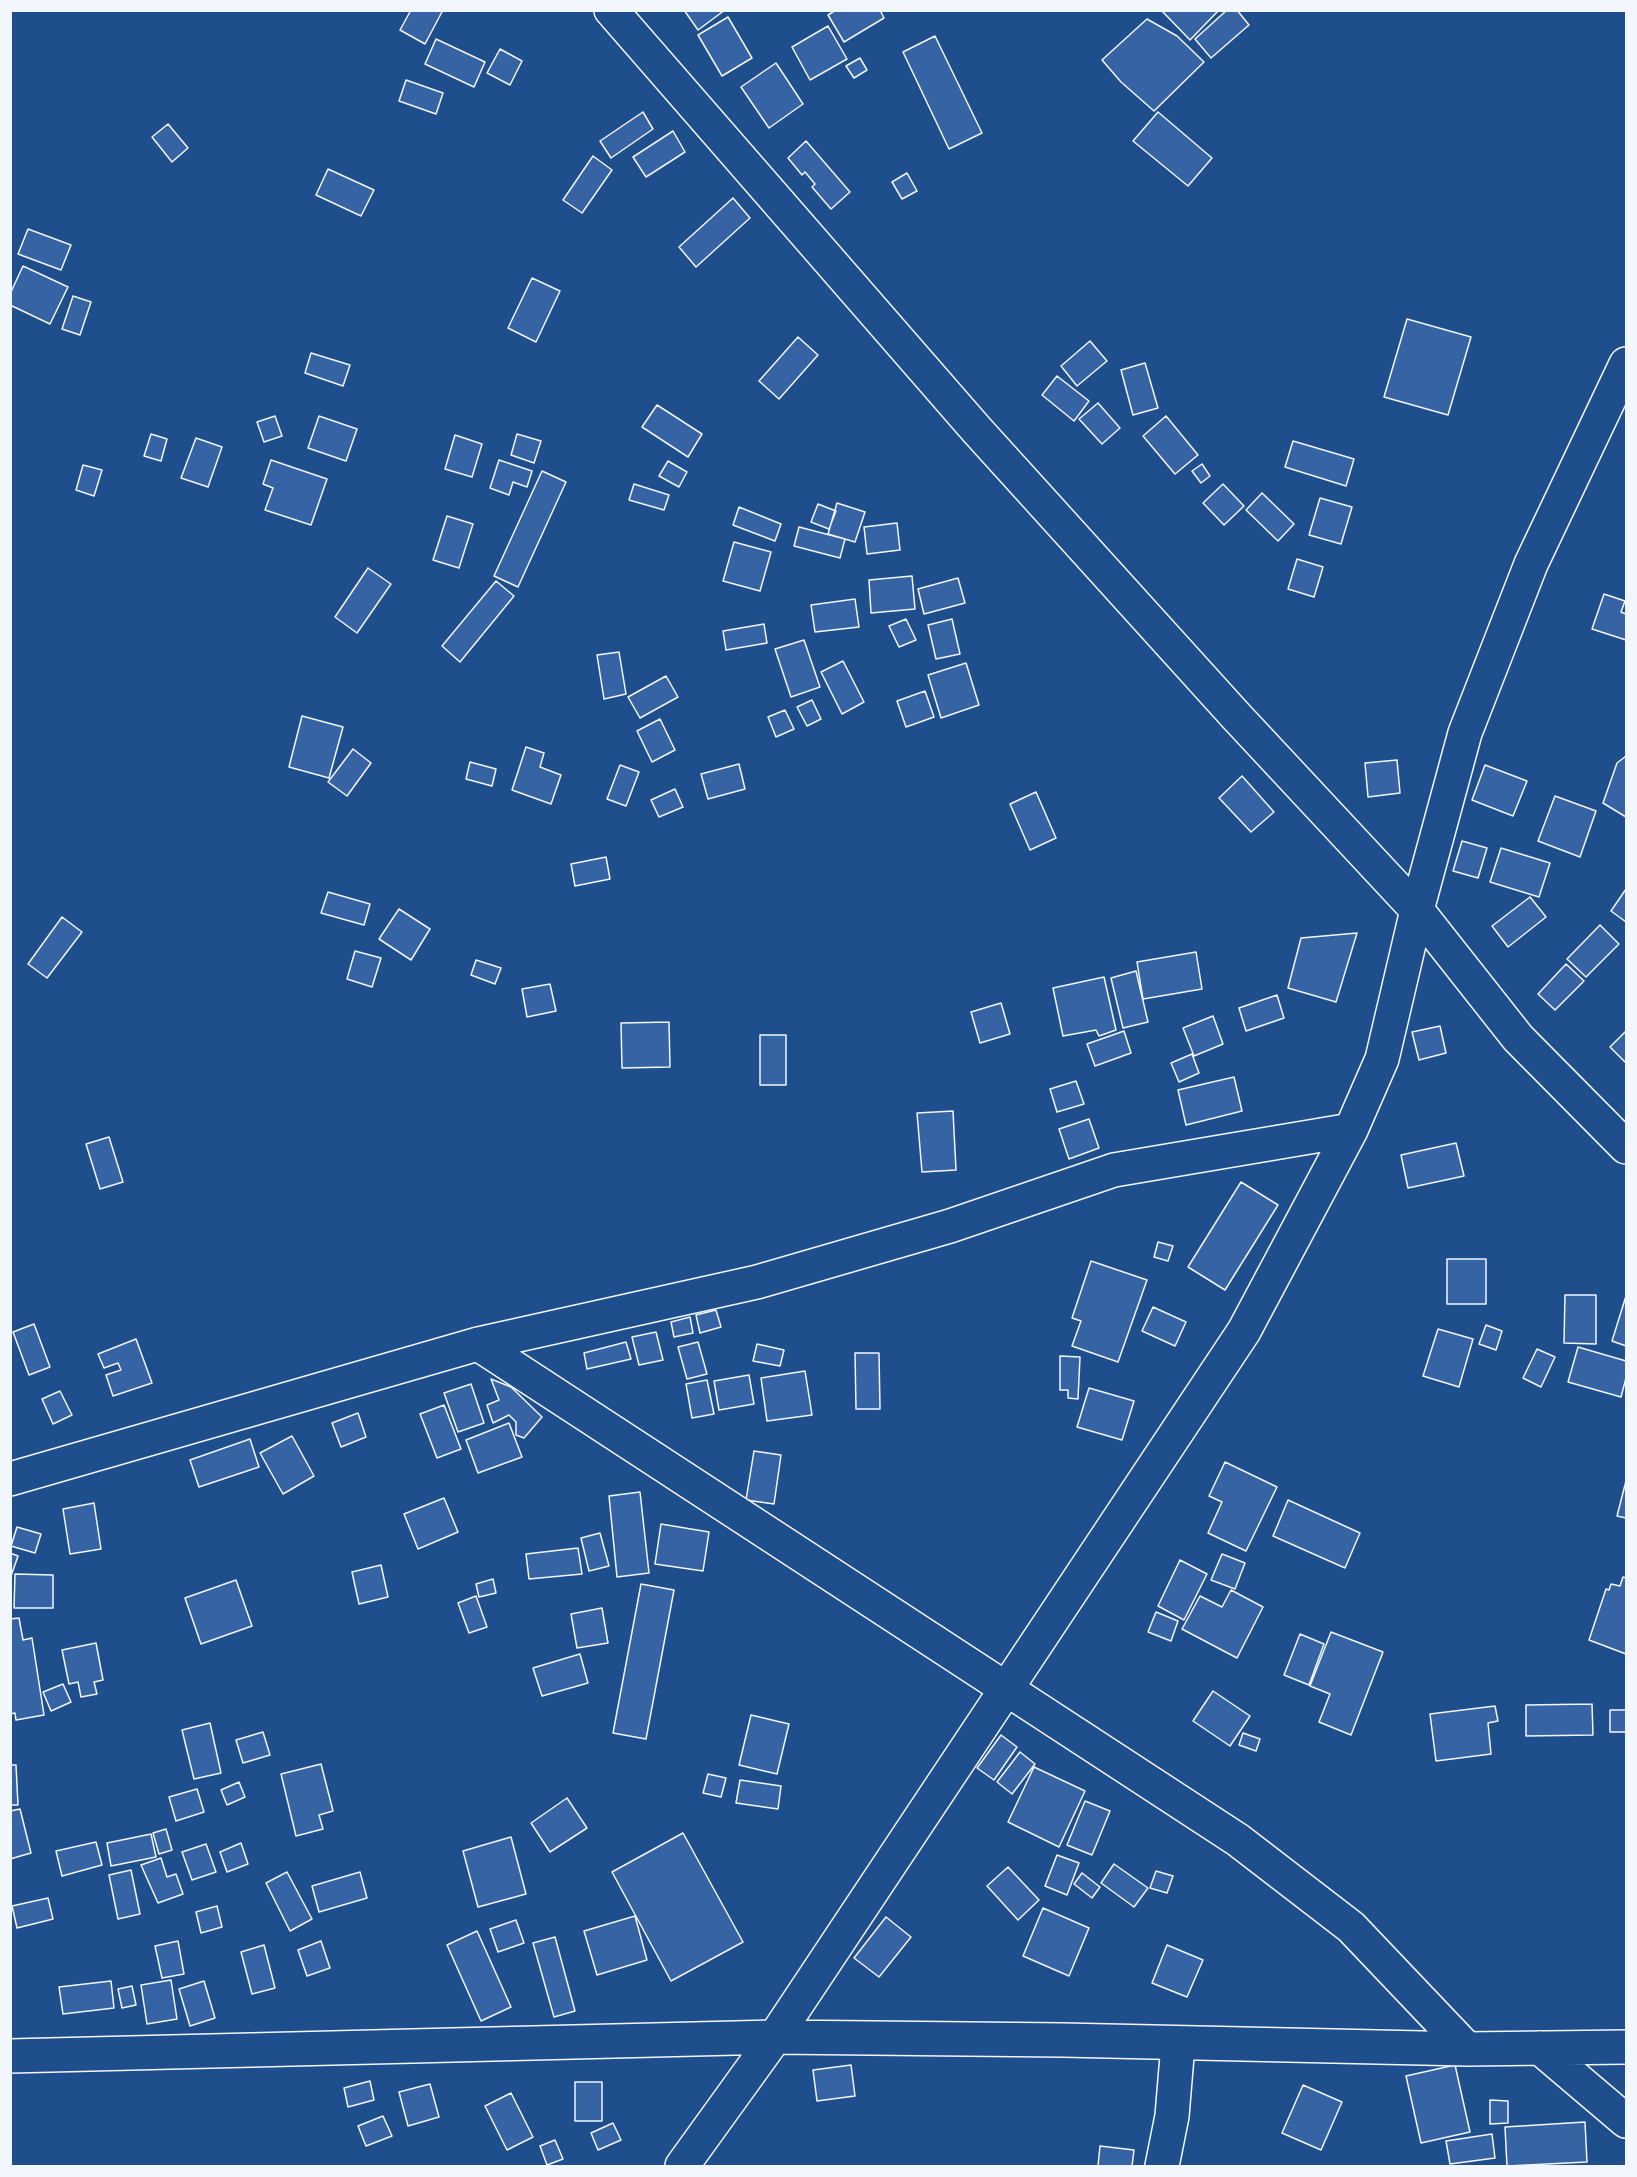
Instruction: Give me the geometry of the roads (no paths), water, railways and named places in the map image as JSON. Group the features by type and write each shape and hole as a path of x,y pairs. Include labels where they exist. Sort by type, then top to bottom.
{"street":[{"path":"611,10 976,429 1236,716 1417,910 1518,1038 1626,1147"},
{"path":"682,2166 775,2037 1244,1330 1351,1130 1382,1059 1417,910 1465,733 1531,564 1626,364"},
{"path":"10,1479 478,1344 757,1282 950,1227 1114,1170 1351,1130"},
{"path":"478,1344 1007,1686 1238,1840 1351,1927 1467,2049"},
{"path":"10,2056 775,2037 1063,2040 1467,2049 1626,2047"},
{"path":"1162,2166 1172,2116 1178,2044"},
{"path":"1540,2048 1626,2121"}]}
